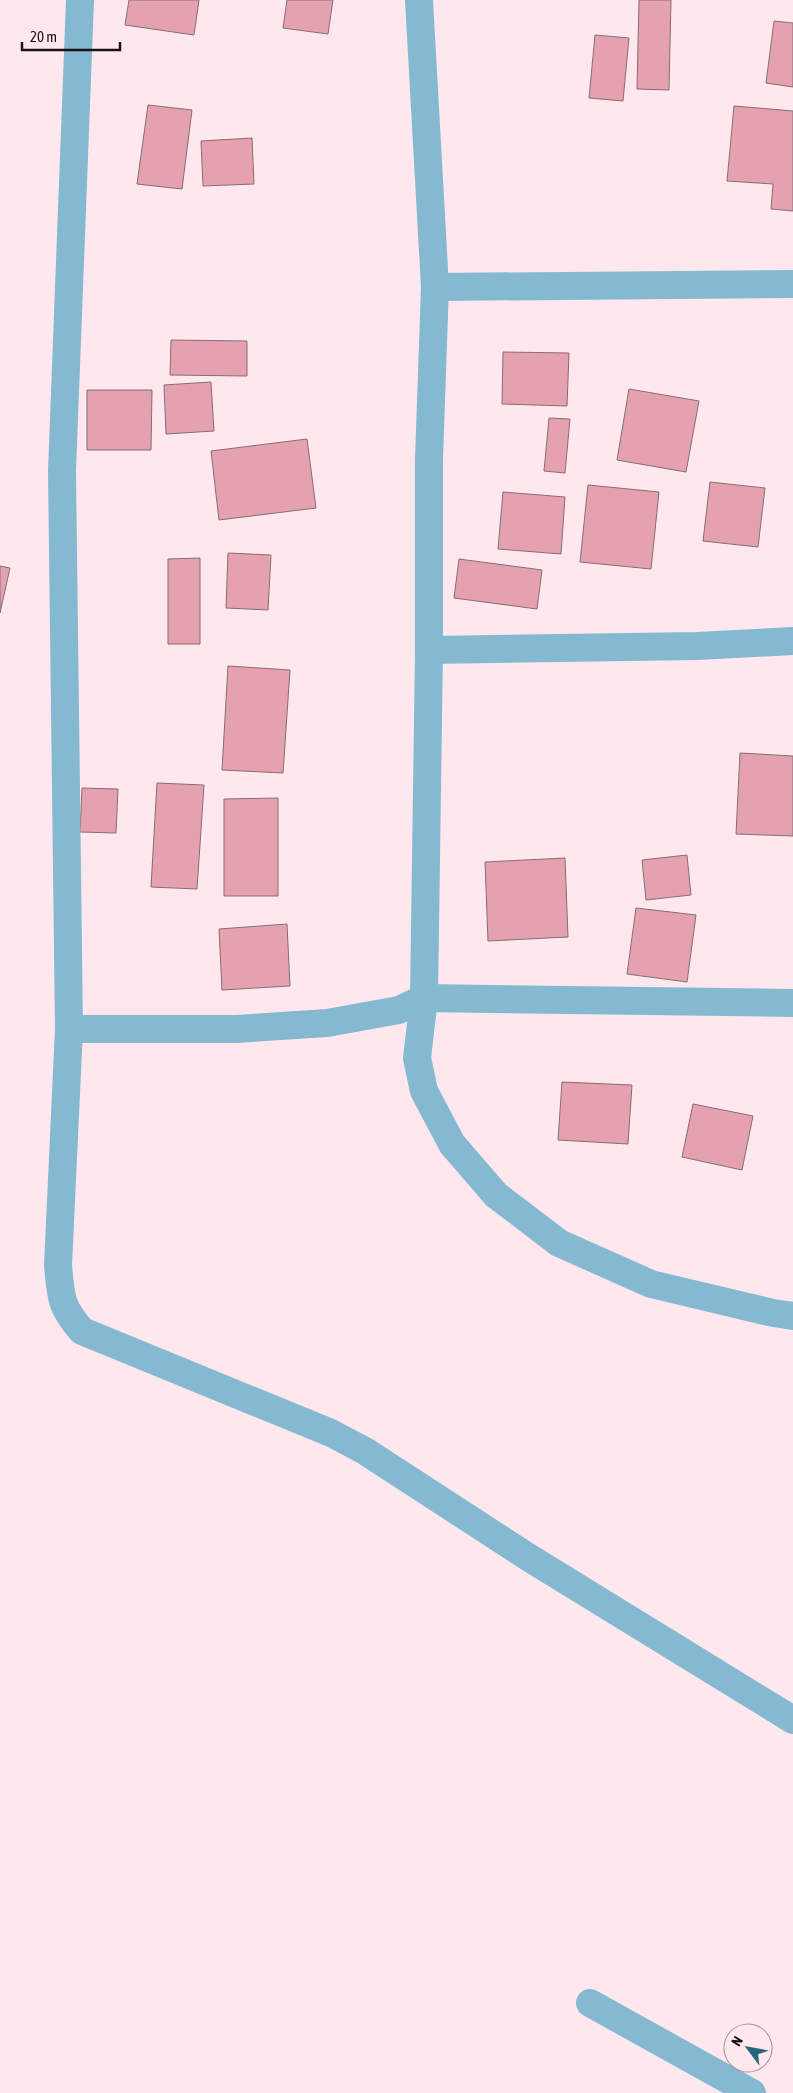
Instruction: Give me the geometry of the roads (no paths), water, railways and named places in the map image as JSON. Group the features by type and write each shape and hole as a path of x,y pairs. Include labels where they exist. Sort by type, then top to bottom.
{"street":[{"path":"80,0 62,471 69,1029 58,1265 61,1298 67,1314 82,1331 331,1433 357,1447 537,1562 793,1720"},
{"path":"420,0 435,287 429,458 429,650 424,998 418,1058 424,1091 452,1144 496,1195 559,1243 651,1284 793,1316"},
{"path":"435,287 793,284"},
{"path":"429,650 697,646 793,641"},
{"path":"69,1029 236,1028 327,1023 399,1010 424,998 793,1003"},
{"path":"590,2004 752,2093"}]}
